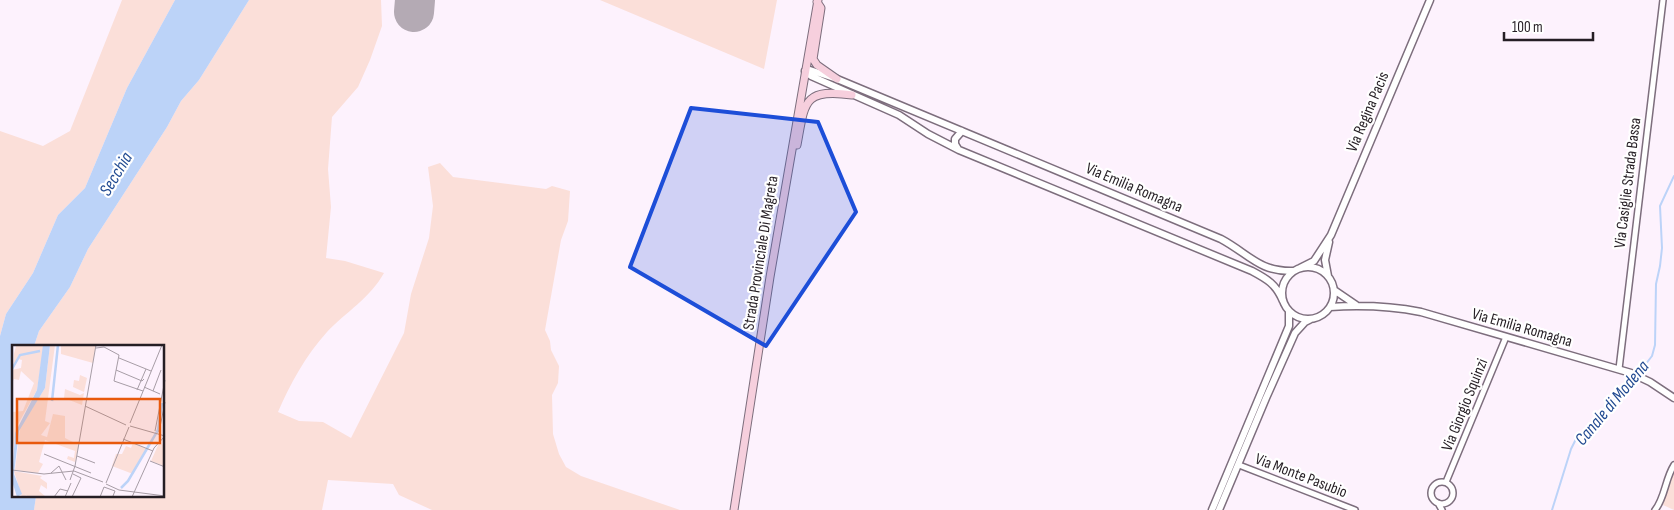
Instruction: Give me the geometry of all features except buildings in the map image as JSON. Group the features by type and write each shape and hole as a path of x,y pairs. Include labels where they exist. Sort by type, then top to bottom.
{"main road":[{"name":"Strada Provinciale Di Magreta","path":"734,510 770,277 817,1"},
{"path":"817,1 821,8 813,59 817,65 837,79"},
{"path":"790,156 797,145 803,111 813,96 832,92 852,95"}],"street":[{"name":"Via Regina Pacis","path":"1328,276 1325,260 1331,236 1430,0"},
{"name":"Via Casiglie Strada Bassa","path":"1619,369 1663,0"},
{"name":"Via Emilia Romagna","path":"805,71 810,70 837,79 1221,239 1266,268 1280,272 1293,271 1300,268"},
{"name":"Via Emilia Romagna","path":"805,71 811,76 900,116 928,134 959,150 1252,271 1270,281 1278,290 1289,311"},
{"path":"959,150 955,144 955,139 962,131"},
{"name":"Via Regina Pacis","path":"1300,268 1314,261 1331,236"},
{"path":"1219,510 1266,398 1296,333 1306,322 1325,313 1334,299 1334,290 1328,276 1316,268 1300,268"},
{"path":"1283,301 1283,284 1293,271"},
{"path":"1334,290 1356,306"},
{"name":"Via Emilia Romagna","path":"1330,307 1394,307 1421,312 1631,373 1650,382 1674,398"},
{"path":"1289,311 1299,317 1311,319"},
{"path":"1212,510 1289,326 1289,311"},
{"name":"Via Giorgio Squinzi","path":"1446,482 1506,337"},
{"name":"Via Monte Pasubio","path":"1238,465 1355,510"},
{"path":"1655,510 1659,506 1666,480 1674,465"},
{"name":"Via Giorgio Squinzi","path":"1438,503 1445,503 1451,499 1452,488 1446,482"},
{"name":"Via Giorgio Squinzi","path":"1442,510 1432,498 1432,488 1436,483 1446,482"}],"highlighted area":[{"path":"691,108 818,122 856,212 766,346 630,267"}],"shaded area":[{"path":"122,0 175,0 127,88 85,188 58,215 33,273 6,314 0,336 0,131 43,146 70,131"},
{"path":"249,0 381,0 382,26 370,60 358,87 332,117 328,169 331,207 326,258 345,261 384,273 372,290 327,332 312,350 293,380 278,412 299,421 323,422 351,438 404,333 411,294 429,238 433,206 428,167 440,163 453,177 546,189 552,186 570,191 568,221 561,240 545,330 550,341 551,350 559,366 558,383 552,395 553,434 559,454 566,467 581,476 680,510 432,510 399,495 393,484 328,480 322,510 34,510 36,498 165,498 165,345 34,345 39,331 70,287 88,249 167,127 181,101 199,80"},
{"path":"600,0 777,0 764,69"},
{"path":"1674,471 1674,510 1663,505"}],"water":[{"name":"Secchia","path":"175,0 249,0 199,80 181,101 167,127 88,249 70,287 39,331 34,345 12,345 12,498 36,498 34,510 0,510 0,336 6,314 33,273 58,215 85,188 127,88"}],"waterway":[{"name":"Canale di Modena","path":"1638,374 1652,356 1655,345 1656,284 1662,248 1660,206 1674,176"},
{"name":"Canale di Modena","path":"1552,510 1571,449 1576,439 1635,378"}],"runway":[{"path":"414,12 415,0"}]}
